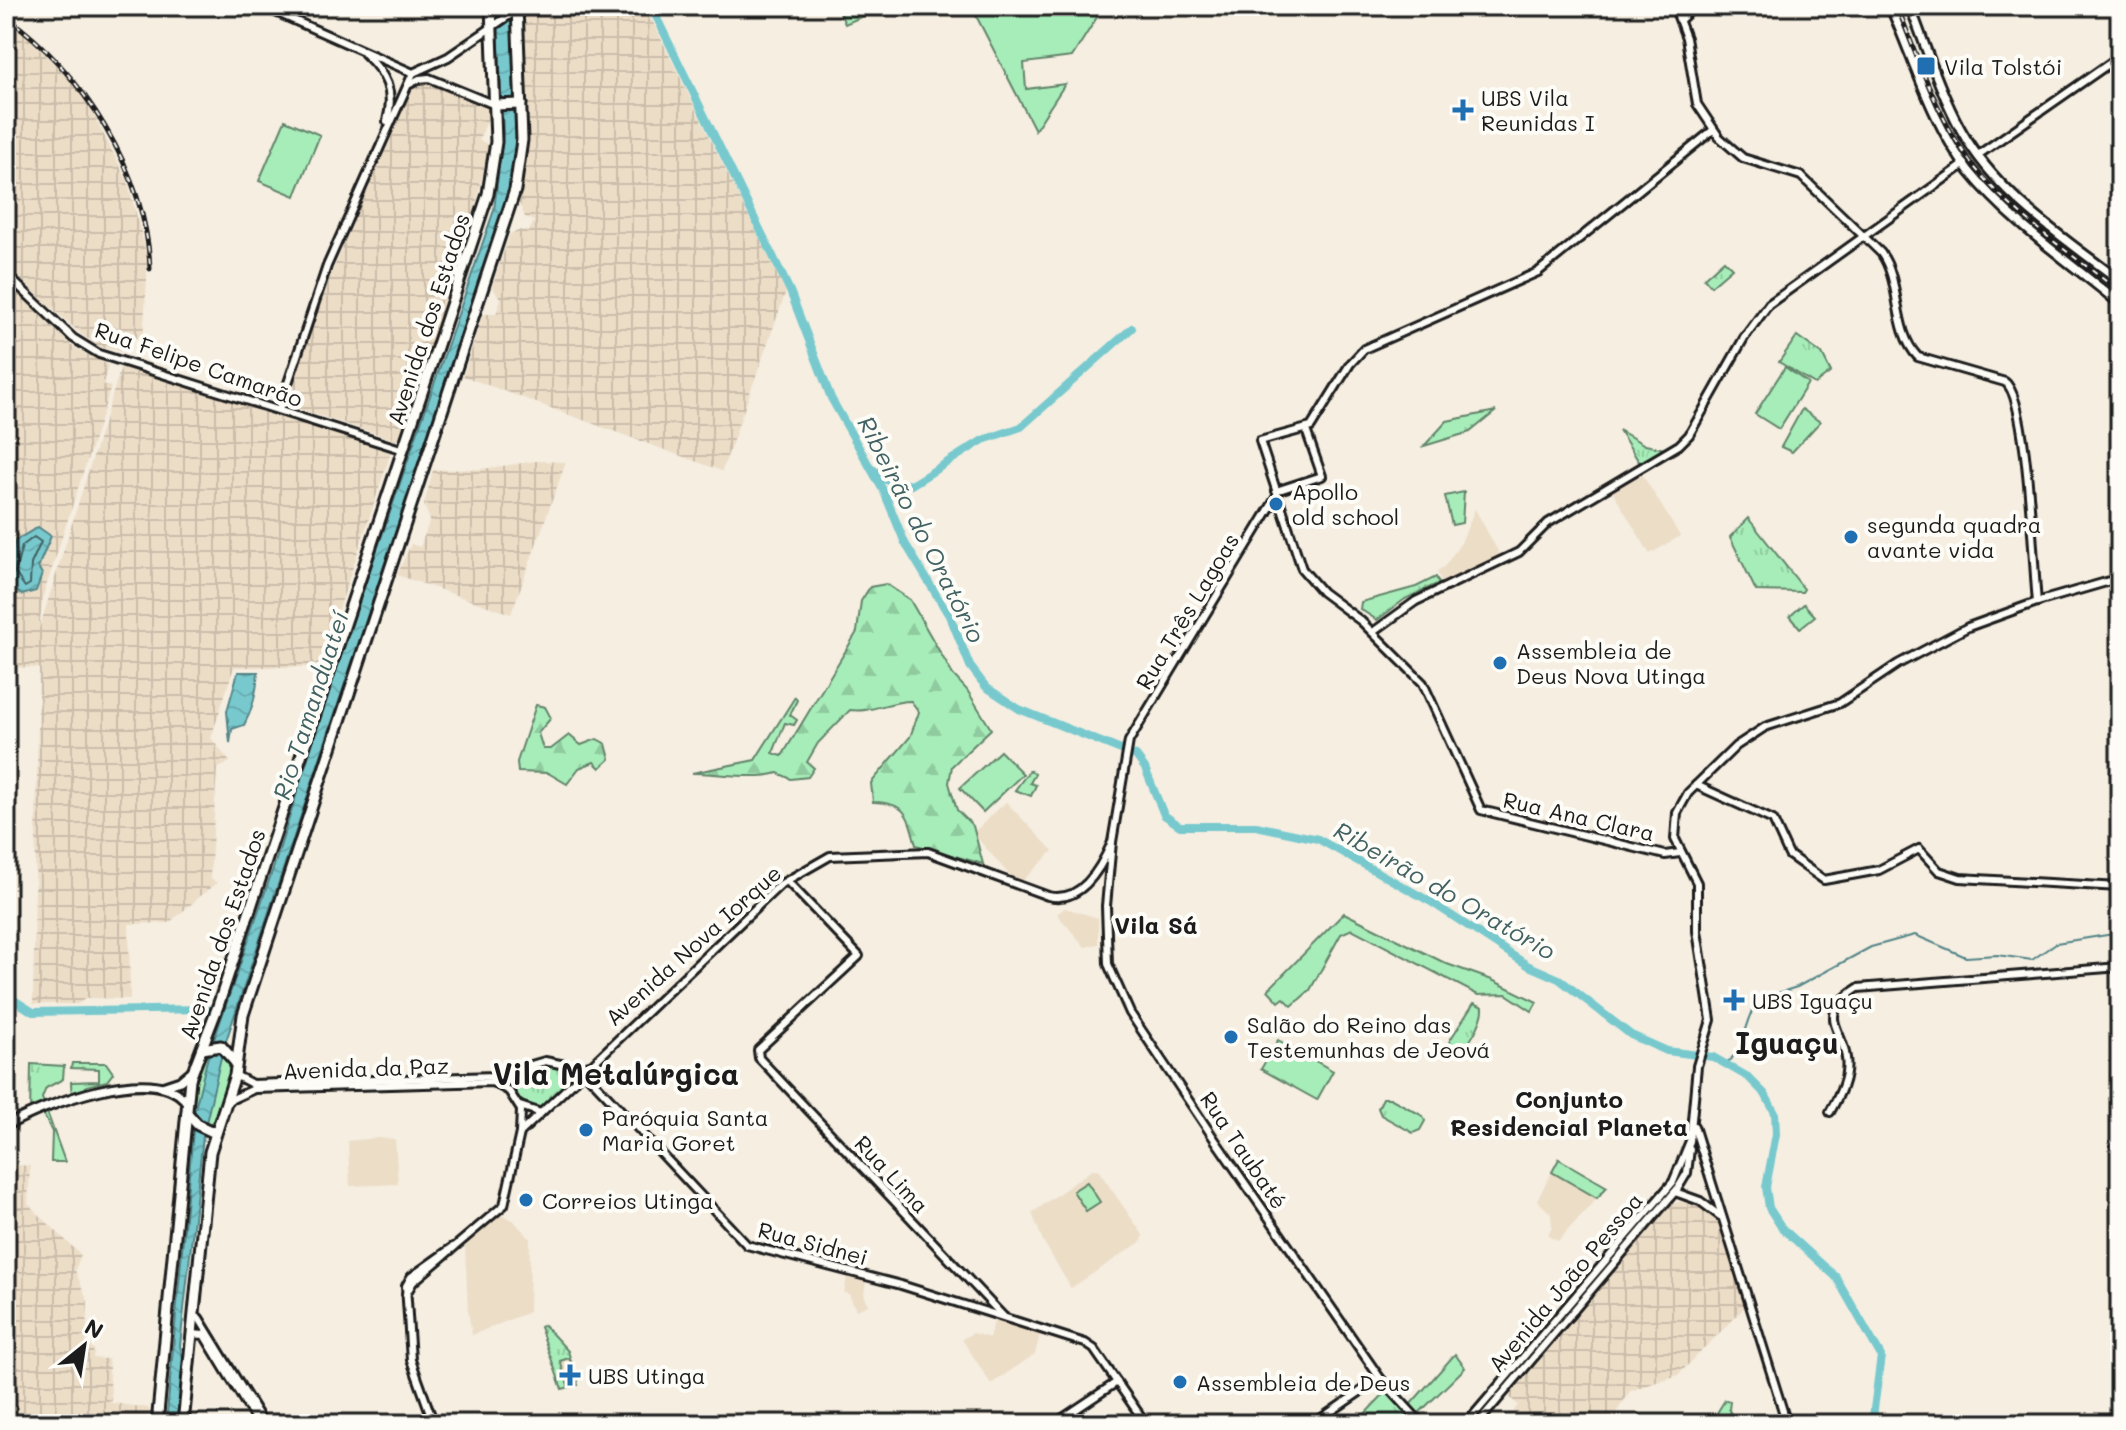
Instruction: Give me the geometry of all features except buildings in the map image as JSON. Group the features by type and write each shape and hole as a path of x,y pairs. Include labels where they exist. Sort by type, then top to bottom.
{"highway":[{"name":"Avenida dos Estados","path":"157,1424 193,1070 488,194 498,105 491,6"},
{"name":"Avenida dos Estados","path":"183,1424 192,1334 197,1318 211,1131 228,1101 235,1075 243,1015 505,229 519,174 517,9"},
{"path":"498,105 518,104"},
{"path":"202,1049 214,1046 225,1048 236,1063"},
{"path":"187,1108 194,1122 211,1131"}],"main road":[{"path":"262,6 413,73 426,70 448,57 517,9"},
{"path":"1674,6 1680,20 1697,104 1713,130 1743,158 1801,176 1885,259 1915,355 1939,366 2005,382 2014,392 2022,420 2037,602"},
{"path":"1680,20 1695,6"},
{"path":"1890,6 1946,133 1965,164 2008,212 2120,304"},
{"path":"1910,6 1959,126 1978,155 2017,200 2120,281"},
{"path":"359,48 385,74 391,95 381,140"},
{"path":"1978,155 2120,56"},
{"path":"436,81 434,72 448,57"},
{"path":"385,74 392,63"},
{"path":"418,63 426,70"},
{"path":"279,410 311,308 381,140 413,73"},
{"path":"405,90 419,79 436,81 498,105"},
{"path":"391,95 401,99"},
{"path":"1946,133 1959,126"},
{"path":"1277,494 1322,476 1306,430 1321,414 1350,364 1364,349 1538,272 1713,130"},
{"path":"1373,632 1416,601 1519,552 1543,529 1685,440 1760,313 1863,235 1965,164"},
{"path":"1989,193 1998,190 2000,183"},
{"path":"2008,212 2017,200"},
{"name":"Rua Felipe Camarão","path":"6,274 73,338 93,351 404,450"},
{"name":"Rua Ana Clara","path":"1306,430 1260,441 1302,569 1327,597 1373,632 1428,692 1465,783 1481,810 1665,855 1680,853"},
{"name":"Rua Três Lagoas","path":"1129,744 1277,494"},
{"path":"1787,1424 1693,1125 1697,1066 1708,1038 1711,1009 1697,931 1697,883 1680,853 1674,831 1677,813 1696,785 1736,746 1765,727 1828,709 1932,645 1968,627 2037,602 2120,578"},
{"name":"Rua Taubaté","path":"1129,744 1112,842 1105,934 1108,964 1127,1008 1380,1378 1419,1421"},
{"path":"1696,785 1773,820 1789,855 1824,880 1879,870 1919,849 1939,871 1960,878 2120,887"},
{"path":"1110,868 1104,859 1112,842"},
{"name":"Avenida Nova Iorque","path":"520,1133 787,881 825,858 932,852 1048,896 1063,898 1087,883 1104,859"},
{"name":"Rua Lima","path":"787,881 859,956 758,1050 762,1061 988,1303 998,1308 1006,1318"},
{"path":"1830,1112 1840,1093 1847,1065 1835,1032 1835,1017 1843,999 1858,988 2120,967"},
{"name":"Avenida da Paz","path":"235,1075 252,1084 508,1074 538,1062 583,1068 590,1065"},
{"path":"566,1064 573,1071 574,1082"},
{"path":"152,1088 180,1081 193,1070"},
{"name":"Rua Sidnei","path":"585,1072 747,1245 984,1311 1094,1349 1117,1382"},
{"path":"508,1074 505,1089 520,1106 541,1113"},
{"name":"Avenida da Paz","path":"228,1101 254,1089 492,1082 505,1089"},
{"path":"6,1126 49,1104 100,1090 139,1087 177,1093 187,1108"},
{"path":"434,1424 411,1360 406,1294 411,1284 504,1205 520,1133 520,1106"},
{"name":"Avenida João Pessoa","path":"1477,1424 1675,1192 1685,1177 1693,1125"},
{"path":"1688,1157 1703,1158"},
{"name":"Avenida João Pessoa","path":"1466,1424 1673,1182 1688,1157"},
{"path":"1673,1182 1670,1188 1675,1192"},
{"name":"Avenida João Pessoa","path":"1675,1192 1700,1201"},
{"path":"1714,1195 1700,1201 1722,1218"},
{"path":"1669,1199 1684,1197"},
{"path":"984,1311 988,1303"},
{"path":"984,1311 998,1308"},
{"path":"197,1318 264,1424"},
{"path":"192,1334 204,1335 258,1424"},
{"path":"1313,1424 1380,1378"},
{"path":"1054,1424 1117,1382 1146,1424"}],"shaded area":[{"path":"530,6 645,6 786,292 722,471 463,376 483,314 496,314 501,299 492,287 510,234 521,230 529,232 534,221 525,217 519,203 529,142 524,10"},
{"path":"6,20 23,32 71,81 91,110 127,180 147,255 147,278 143,339 129,336 125,352 100,347 81,334 6,267"},
{"path":"419,83 429,83 487,108 489,116 479,140 489,145 474,214 401,437 396,440 286,405 321,298 410,89"},
{"path":"6,281 72,346 108,365 103,384 111,387 43,596 39,629 122,364 391,452 320,667 234,667 211,738 230,762 217,769 210,878 216,883 169,923 129,924 130,999 86,998 78,1004 33,1004 39,668 6,667"},
{"path":"536,461 566,462 511,614 397,575 411,544 420,547 430,520 424,505 433,470 482,469"},
{"path":"1642,474 1680,536 1650,554 1612,491"},
{"path":"1475,509 1501,557 1443,585 1437,571 1444,567 1461,543"},
{"path":"1006,802 1053,851 1021,882 1012,878 973,833"},
{"path":"1065,908 1098,918 1098,944 1085,947 1057,914"},
{"path":"395,1139 398,1184 350,1186 348,1141"},
{"path":"6,1164 30,1166 28,1204 81,1255 75,1270 88,1302 86,1343 94,1349 93,1358 108,1359 112,1403 149,1408 148,1424 6,1424"},
{"path":"1093,1169 1098,1170 1143,1235 1142,1241 1071,1288 1043,1241 1032,1213"},
{"path":"1552,1172 1597,1198 1558,1241 1548,1236 1552,1227 1551,1214 1537,1200"},
{"path":"1684,1201 1699,1205 1717,1220 1746,1306 1678,1375 1630,1391 1609,1424 1531,1424 1514,1411 1518,1405 1508,1396 1670,1204"},
{"path":"501,1215 513,1220 530,1239 529,1312 472,1335 465,1245"},
{"path":"847,1277 866,1281 864,1294 868,1305 856,1310 849,1294 844,1293"},
{"path":"995,1319 1040,1334 1035,1354 991,1384 962,1339 973,1333 989,1338"},
{"name":"UBS Utinga","path":"569,1357 578,1381 568,1385 560,1361"}],"green space":[{"path":"837,6 873,6 875,11 845,24"},
{"path":"971,6 1104,6 1072,57 1024,63 1026,89 1065,84 1035,130"},
{"path":"285,120 320,135 295,196 259,181"},
{"path":"1724,260 1732,268 1711,286 1704,278"},
{"path":"1797,336 1822,354 1831,372 1815,384 1779,362"},
{"path":"1785,367 1808,383 1779,429 1755,414"},
{"path":"1802,409 1820,422 1792,452 1781,447"},
{"path":"1496,411 1470,432 1424,446 1447,421"},
{"path":"1619,430 1645,445 1670,450 1643,468"},
{"path":"1464,492 1462,523 1452,525 1445,496"},
{"path":"1748,518 1804,589 1802,592 1756,591 1730,537"},
{"path":"1436,577 1439,583 1405,599 1377,620 1360,609 1361,602 1416,587"},
{"path":"886,584 910,600 953,675 967,690 991,729 952,766 949,783 957,810 973,826 983,864 916,845 908,818 899,808 873,802 871,783 910,737 919,712 911,701 850,710 818,743 807,762 814,768 808,777 791,779 778,773 749,776 692,773 755,760 795,697 797,700 790,715 797,720 794,725 785,723 773,753 782,756 857,632 861,601 870,587"},
{"path":"1804,604 1815,616 1800,628 1790,616"},
{"path":"536,705 545,707 551,718 538,733 543,749 551,749 569,735 581,745 597,739 606,744 610,759 600,768 594,762 579,768 567,784 548,773 518,772 517,762"},
{"path":"1000,751 1023,774 983,812 960,788"},
{"path":"1030,770 1035,774 1030,783 1036,785 1031,796 1015,790"},
{"path":"1344,913 1447,964 1492,980 1537,1002 1532,1011 1506,994 1478,995 1352,929 1341,934 1310,990 1292,1006 1284,998 1279,1002 1268,990"},
{"path":"1474,1003 1483,1007 1481,1019 1471,1039 1458,1051 1451,1047 1450,1040"},
{"path":"1278,1040 1333,1071 1317,1100 1261,1069"},
{"path":"213,1050 219,1051 231,1062 231,1067 216,1119 209,1124 201,1123 193,1114 193,1106 199,1071"},
{"path":"72,1063 106,1063 113,1073 107,1081 86,1086 84,1093 72,1101 71,1082 99,1081 99,1069 71,1068"},
{"path":"31,1064 64,1066 63,1079 46,1088 42,1098 65,1162 51,1162 52,1132 42,1111 30,1116"},
{"path":"544,1066 566,1068 572,1079 545,1106 536,1109 519,1097 509,1079"},
{"path":"1383,1098 1390,1098 1423,1116 1425,1121 1420,1130 1413,1133 1381,1115 1378,1108"},
{"path":"1559,1159 1607,1187 1597,1198 1552,1172"},
{"path":"1087,1182 1100,1202 1086,1211 1073,1191"},
{"path":"544,1325 568,1351 573,1369 569,1358 560,1361 568,1385 577,1381 578,1385 562,1389 540,1327"},
{"path":"1455,1354 1465,1368 1417,1415 1409,1406"},
{"path":"1384,1388 1408,1414 1397,1424 1355,1424 1382,1396"},
{"path":"1725,1400 1730,1401 1729,1410 1736,1424 1727,1424 1717,1413"}],"water":[{"path":"497,6 511,6 516,136 511,184 222,1053 203,1136 180,1346 183,1359 177,1424 166,1424 195,1109 207,1060 275,863 334,675 494,210 503,133"},
{"path":"38,527 51,536 38,567 42,574 36,591 22,595 9,578 11,556 15,541"},
{"path":"238,672 258,672 247,719 244,725 232,729 230,743 227,711"}],"waterway":[{"name":"Ribeirão do Oratório","path":"651,6 790,291 831,398 884,492 905,543 951,619 970,666 986,687 1019,709 1136,756 1145,768 1164,815 1180,826 1256,826 1318,839 1431,902 1529,966 1559,979 1631,1035 1667,1051 1713,1057 1748,1077 1765,1094 1775,1113 1776,1134 1766,1187 1769,1208 1782,1228 1836,1277 1881,1356 1872,1424"},
{"path":"874,470 886,480 911,485 983,440 1021,427 1132,328"},
{"path":"1726,1063 1738,1050 1759,999 1797,987 1871,947 1915,935 1966,957 1997,955 2032,960 2056,943 2120,933"},
{"path":"6,995 33,1012 206,1009"}],"tunnel":[{"path":"1933,99 1944,94"}],"railway":[{"path":"1897,6 1935,101 1974,167 2021,215 2120,292"},
{"path":"6,17 34,39 60,66 105,128 137,197 146,233 150,269"}],"place":[{"name":"Vila Tolstói","path":"1926,66"},
{"name":"UBS Vila Reunidas I","path":"1463,110"},
{"name":"Apollo old school","path":"1276,504"},
{"name":"segunda quadra avante vida","path":"1851,537"},
{"name":"Assembleia de Deus Nova Utinga","path":"1500,663"},
{"name":"UBS Iguaçu","path":"1734,1000"},
{"name":"Salão do Reino das Testemunhas de Jeová","path":"1231,1037"},
{"name":"Paróquia Santa Maria Goret","path":"586,1130"},
{"name":"Correios Utinga","path":"526,1200"},
{"name":"UBS Utinga","path":"570,1375"},
{"name":"Assembleia de Deus","path":"1180,1382"}],"district":[{"name":"Vila Sá","path":"1156,924"},
{"name":"Iguaçu","path":"1787,1042"},
{"name":"Vila Metalúrgica","path":"616,1073"},
{"name":"Conjunto Residencial Planeta","path":"1569,1112"}],"water label":[{"name":"Rio Tamanduateí","path":"310,705"}]}
